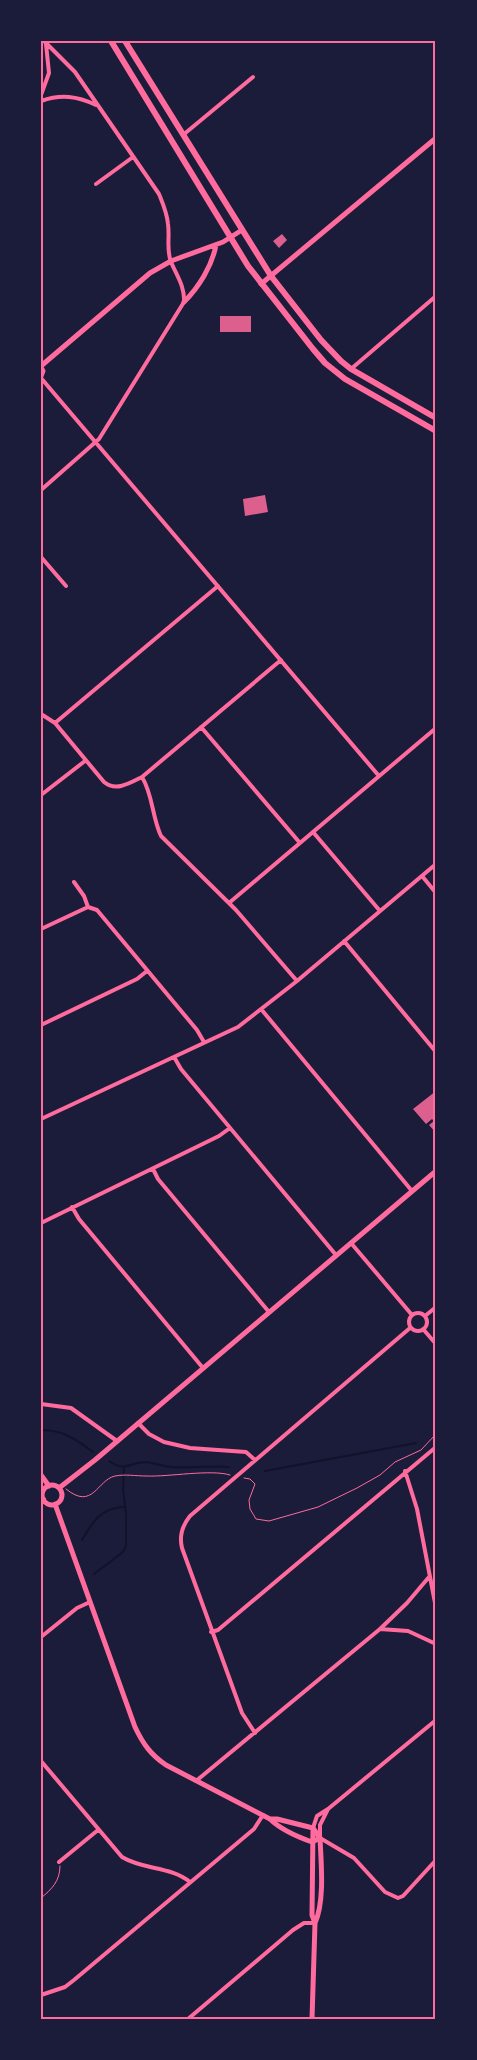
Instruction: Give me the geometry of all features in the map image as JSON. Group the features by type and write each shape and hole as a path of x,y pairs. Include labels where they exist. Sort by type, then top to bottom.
{"highway":[{"path":"111,41 261,284 313,349 336,372 436,431"},
{"path":"125,41 271,276 321,340 351,369 436,418"}],"street":[{"path":"41,95 49,73 45,42"},
{"path":"45,42 75,72 159,194 166,209 168,250 171,262 185,294 184,302"},
{"path":"183,135 253,78"},
{"path":"41,101 59,96 72,96 98,106"},
{"path":"261,284 436,138"},
{"path":"96,184 133,158"},
{"path":"242,230 216,245 171,262 139,281 41,367 43,371 41,377 379,776"},
{"path":"41,490 96,442 213,259 216,245"},
{"path":"351,369 436,296"},
{"path":"41,557 66,586"},
{"path":"55,723 218,586"},
{"path":"41,714 55,723 108,786 121,786 142,776 281,660"},
{"path":"201,727 300,843"},
{"path":"229,903 436,728"},
{"path":"41,795 86,761"},
{"path":"142,776 149,791 160,836 229,903 297,981"},
{"path":"313,832 380,911"},
{"path":"41,1119 238,1027 297,981 436,864"},
{"path":"422,876 436,893"},
{"path":"74,882 84,896 88,907"},
{"path":"41,929 88,907 97,910 197,1030 204,1042"},
{"path":"344,941 436,1052"},
{"path":"41,1025 137,978 147,970"},
{"path":"261,1010 412,1191"},
{"path":"174,1056 181,1070 336,1255"},
{"path":"41,1223 219,1136 230,1128"},
{"path":"153,1169 158,1179 269,1312"},
{"path":"59,1488 436,1171"},
{"path":"72,1208 79,1220 203,1368"},
{"path":"351,1243 412,1315"},
{"path":"425,1316 436,1306"},
{"path":"417,1312 425,1316 427,1324 423,1329 418,1332 410,1328 408,1319 412,1315 417,1312"},
{"path":"255,1732 242,1714 212,1632 181,1541 183,1528 190,1516 410,1328"},
{"path":"423,1329 436,1344"},
{"path":"41,1404 71,1408 117,1441"},
{"path":"138,1423 149,1434 164,1442 183,1447 246,1452 255,1460"},
{"path":"212,1632 218,1630 436,1447"},
{"path":"405,1472 417,1509 436,1608"},
{"path":"41,1475 49,1486"},
{"path":"54,1485 59,1488 62,1497 55,1504 43,1501 43,1491 49,1486 54,1485"},
{"path":"55,1504 135,1727 144,1746 162,1762 196,1782 312,1842"},
{"path":"196,1782 380,1629 407,1603 429,1577"},
{"path":"41,1637 76,1608 90,1602"},
{"path":"380,1629 408,1631 436,1644"},
{"path":"315,1923 312,1915 314,1864 312,1842 313,1828 317,1816 436,1720"},
{"path":"41,1761 114,1850 128,1861 175,1872 190,1882"},
{"path":"312,2018 315,1923 319,1914 321,1889 320,1825 328,1809"},
{"path":"41,1995 65,1987 74,1980 254,1829 263,1815"},
{"path":"270,1819 277,1818 313,1828 320,1838 349,1854 385,1892 398,1898 403,1896 436,1860"},
{"path":"60,1864 98,1830"},
{"path":"312,1842 320,1838"},
{"path":"188,2019 293,1930 304,1923 315,1923"}],"path":[{"path":"241,1478 250,1479 255,1484 248,1504 252,1514 260,1521 269,1522 318,1507 341,1494 357,1488 380,1475 395,1462 421,1450 436,1434"},
{"path":"67,1490 77,1496 89,1495 95,1493 110,1478 122,1475 182,1475 221,1472 231,1476"},
{"path":"41,1898 54,1888 60,1874 60,1864"}],"building":[{"path":"282,234 287,240 279,248 273,241"},
{"path":"220,316 251,316 251,332 220,332"},
{"path":"265,495 268,512 245,516 243,499"},
{"path":"436,1091 436,1133 429,1125 434,1121 432,1119 426,1124 413,1109"}],"waterway":[{"path":"42,1430 63,1434 93,1452"},
{"path":"265,1471 416,1443"},
{"path":"109,1461 124,1467 140,1462 167,1467 229,1467"},
{"path":"94,1574 123,1552 126,1546 126,1514 123,1489 124,1467"},
{"path":"82,1540 94,1521 104,1513 124,1507"}]}
